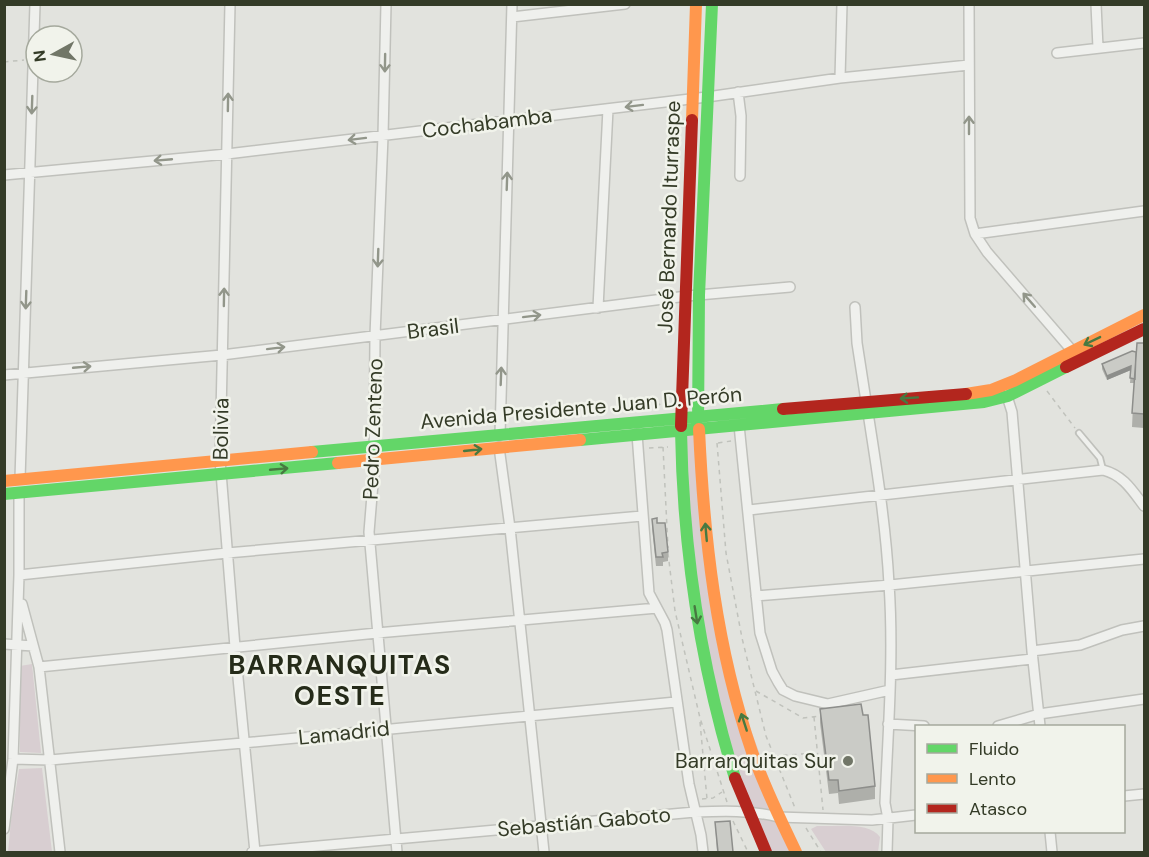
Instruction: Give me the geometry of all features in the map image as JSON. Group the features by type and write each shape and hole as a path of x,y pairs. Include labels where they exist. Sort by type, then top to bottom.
{"main road":[{"name":"José Bernardo Iturraspe","path":"696,4 692,99 693,296 698,423 708,556 718,623 739,709 767,791 796,852"},
{"name":"José Bernardo Iturraspe","path":"712,4 693,296 681,396 681,445 686,528 697,621 707,674 736,781 766,852"},
{"name":"Avenida Presidente Juan D. Perón","path":"4,481 374,446 637,435 681,425 867,407 968,404 1040,382 1076,356 1144,315"},
{"name":"Avenida Presidente Juan D. Perón","path":"1005,391 1076,356 1144,329"},
{"name":"Avenida Presidente Juan D. Perón","path":"698,423 739,425 867,407"},
{"name":"Avenida Presidente Juan D. Perón","path":"4,494 374,460 500,441 654,422 681,425"}],"street":[{"path":"34,24 35,4"},
{"name":"Bolivia","path":"230,4 220,460 254,852"},
{"name":"Pedro Zenteno","path":"386,4 375,336 374,460 369,542 397,852"},
{"path":"512,4 500,441 544,852"},
{"path":"512,17 625,4"},
{"path":"840,78 842,4"},
{"path":"969,4 970,218 975,234 987,252 1076,356"},
{"path":"1096,4 1098,48"},
{"path":"1058,53 1144,43"},
{"name":"Cochabamba","path":"4,175 227,154 692,99 840,78 969,65"},
{"path":"20,480 32,84"},
{"path":"738,92 741,116 740,176"},
{"path":"598,308 608,109"},
{"path":"975,234 1144,211"},
{"name":"Brasil","path":"4,375 222,355 693,296 790,287"},
{"path":"855,307 857,343 880,495 890,585 891,675 885,803 888,819 887,852"},
{"path":"1005,391 1012,412 1040,725"},
{"path":"739,425 760,633 772,671 783,690 795,696 819,702 837,703 890,690"},
{"path":"637,435 649,593 665,623 676,702 703,852"},
{"path":"749,510 1103,470 1117,474 1144,506"},
{"path":"4,829 13,759 19,592 19,493"},
{"path":"19,574 642,516"},
{"path":"756,596 1144,559"},
{"path":"19,592 39,667 60,852"},
{"path":"39,667 376,633 657,608"},
{"path":"891,675 1032,655 1080,645 1122,630 1144,626"},
{"path":"4,644 33,646"},
{"path":"1001,725 1039,714 1144,699"},
{"name":"Lamadrid","path":"13,759 50,760 676,702"},
{"path":"888,724 915,726"},
{"path":"1125,796 1144,794"},
{"name":"Sebastián Gaboto","path":"254,852 695,812 748,812 799,818 888,819 915,815"},
{"path":"1050,833 1052,852"}],"lane":[{"path":"1079,433 1100,458 1103,470"}],"path":[{"path":"4,62 24,60"},
{"path":"1040,382 1079,433"},
{"path":"654,422 654,410 667,397 681,396"},
{"path":"741,440 717,443 726,553 742,638 766,736 799,818 821,852"},
{"path":"639,449 681,445"},
{"path":"755,690 803,718 824,716"},
{"path":"814,717 823,811"},
{"path":"700,718 707,799"},
{"path":"774,756 817,753"},
{"path":"693,801 712,798 723,791"}],"shaded area":[{"path":"699,429 728,668 796,852 766,852 707,674 681,431"},
{"path":"32,664 41,753 20,752 20,666"},
{"path":"42,768 52,852 8,852 19,769"},
{"path":"817,826 851,826 868,829 880,837 878,852 826,852 811,829"}],"building":[{"path":"1137,343 1144,343 1144,414 1132,413"},
{"path":"1132,351 1136,352 1135,379 1130,378 1131,366 1107,376 1102,364"},
{"path":"657,518 657,523 665,523 668,552 662,553 663,557 656,557 652,519"},
{"name":"Barranquitas Sur","path":"861,704 863,715 868,715 875,786 839,791 838,780 829,780 820,709"},
{"path":"730,821 733,852 718,852 715,822"}],"traffic: fast":[{"path":"698,426 699,295 712,4"},
{"path":"580,440 984,402 1008,396 1066,367"},
{"path":"312,452 783,409"},
{"path":"681,431 685,519 696,606 712,692 735,778"},
{"path":"4,494 338,463"}],"traffic: slow":[{"path":"692,120 696,4"},
{"path":"966,394 991,390 1016,380 1144,315"},
{"path":"699,429 708,552 729,673 752,752 772,802 796,852"},
{"path":"338,463 580,440"},
{"path":"4,481 312,452"}],"traffic: jam":[{"path":"681,426 692,120"},
{"path":"1066,367 1144,329"},
{"path":"783,409 966,394"},
{"path":"735,778 766,852"}],"place":[{"name":"Barranquitas Sur","path":"848,761"}],"district":[{"name":"BARRANQUITAS OESTE","path":"340,680"}]}
